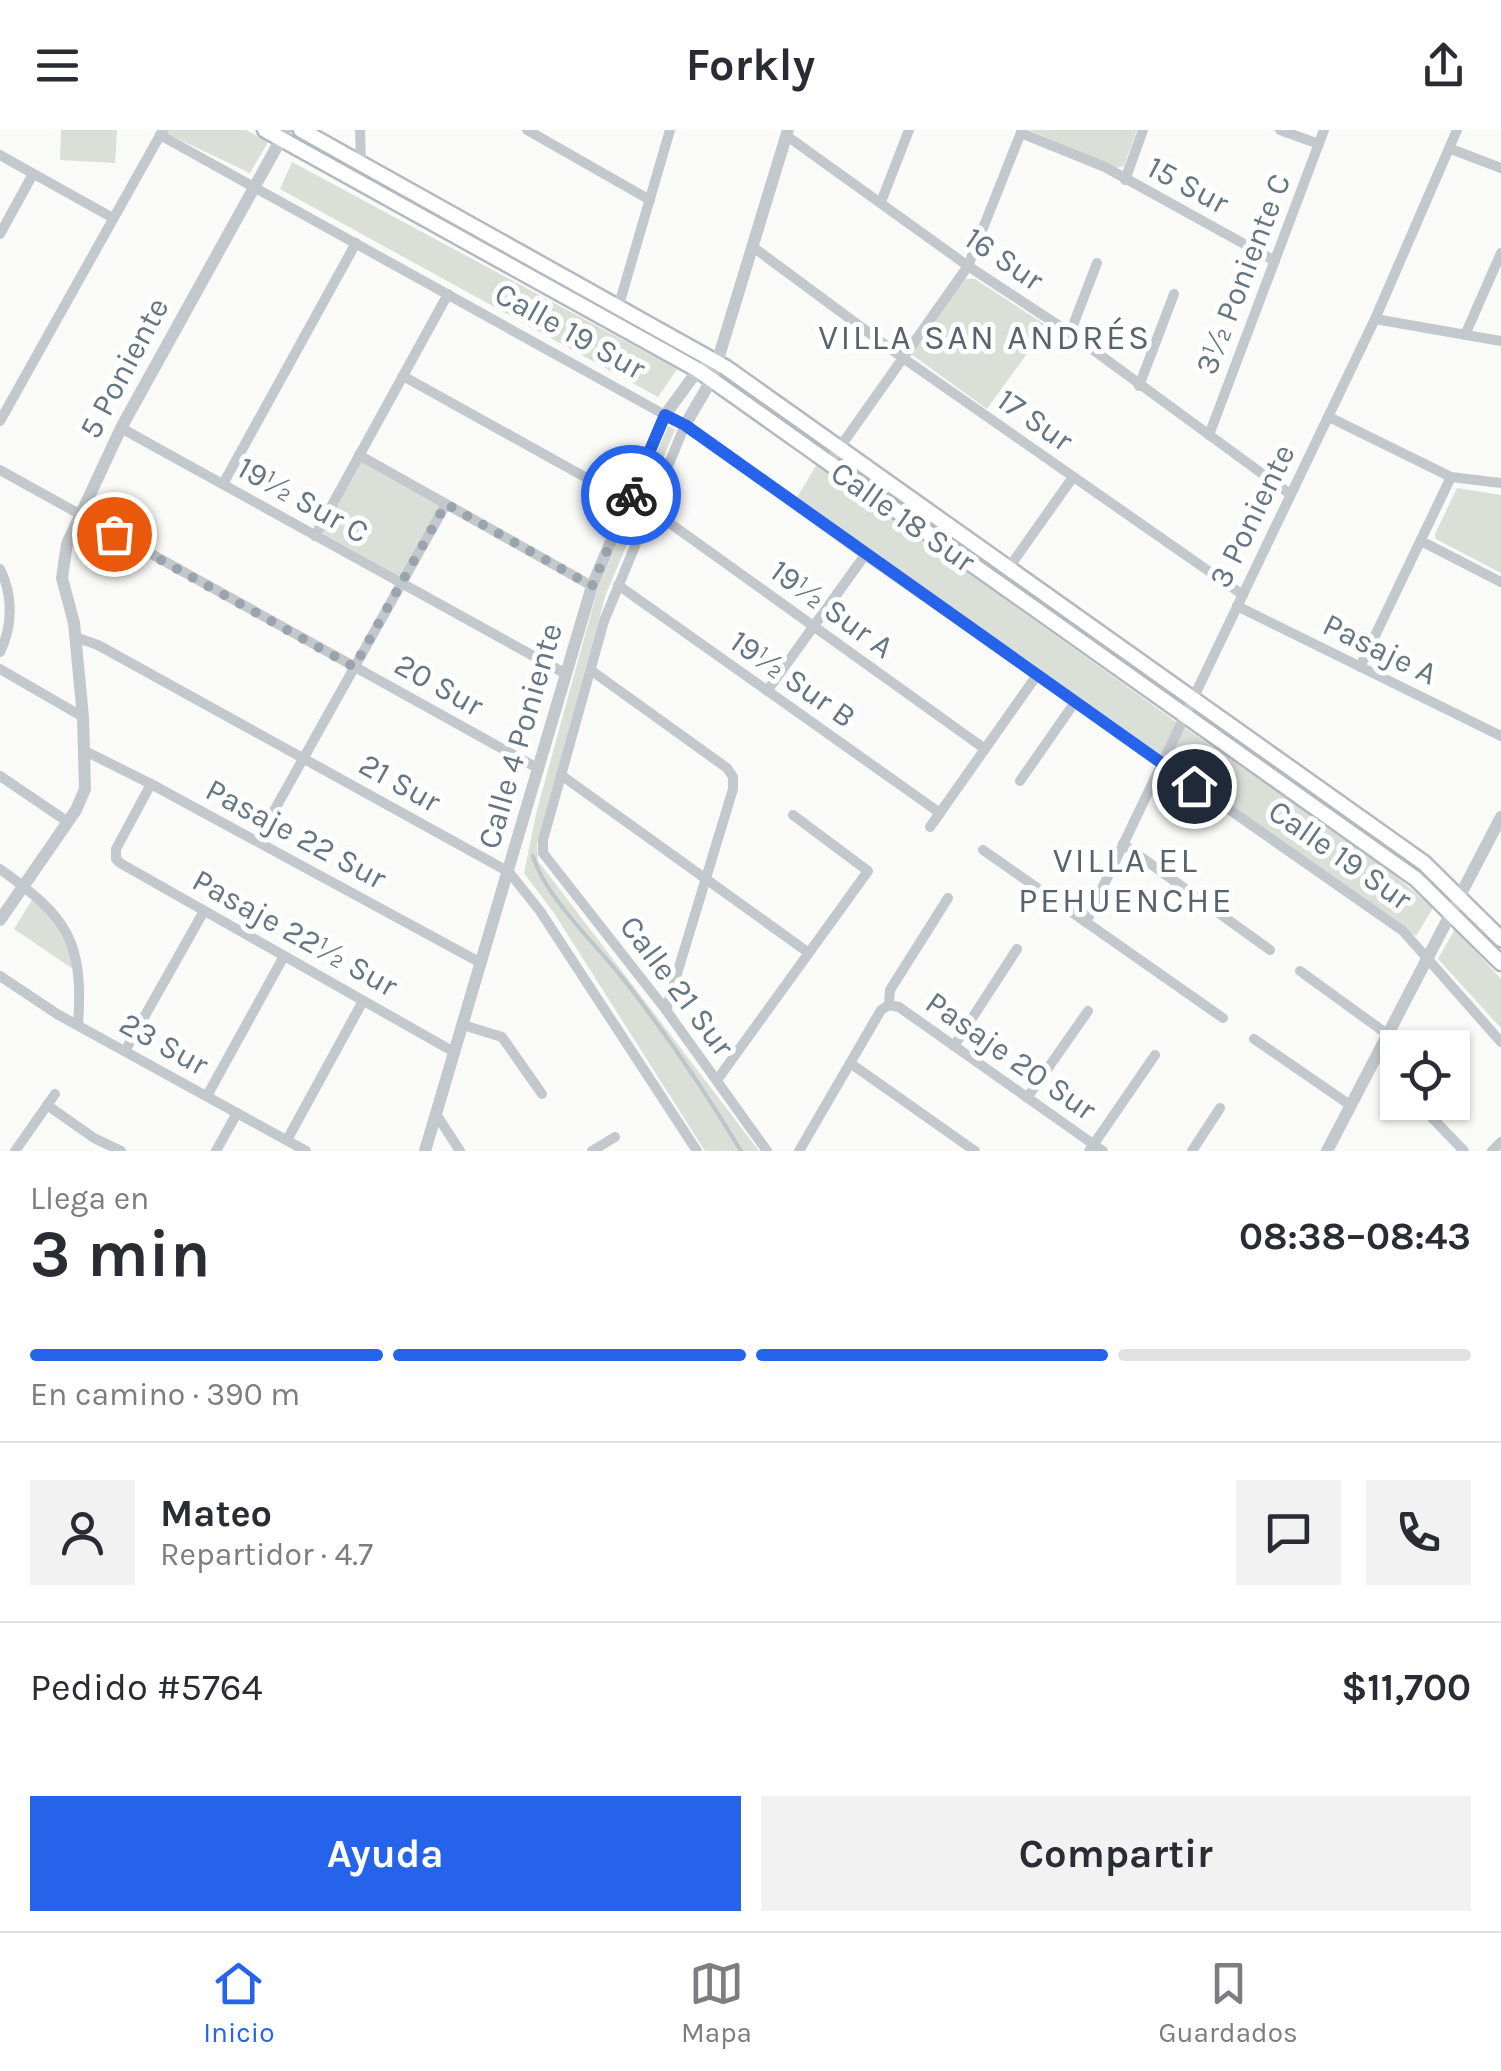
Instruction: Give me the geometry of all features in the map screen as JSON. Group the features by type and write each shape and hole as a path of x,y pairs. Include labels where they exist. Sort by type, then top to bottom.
{"main road":[{"name":"Calle 18 Sur","path":"264,130 284,134 705,374 1401,868 1450,909 1501,963"},
{"name":"Calle 18 Sur","path":"301,130 716,363 1424,863 1501,939"}],"street":[{"path":"360,130 361,163"},
{"path":"527,130 650,200"},
{"path":"618,308 670,130"},
{"path":"882,202 909,130"},
{"path":"1125,180 1143,130"},
{"path":"1280,130 1319,144"},
{"name":"3½ Poniente C","path":"1209,435 1324,130"},
{"name":"3 Poniente","path":"1086,922 1329,416 1458,130"},
{"path":"0,421 161,132"},
{"name":"Calle 19 Sur","path":"161,132 685,425 1403,931 1501,1042"},
{"path":"828,464 968,266 1021,132"},
{"name":"15 Sur","path":"1021,132 1105,167 1275,261"},
{"name":"16 Sur","path":"788,133 1290,494"},
{"name":"Calle 4 Poniente","path":"425,1151 592,586 665,415 716,363 788,133"},
{"name":"5 Poniente","path":"0,920 83,796 83,717 75,636 61,566 66,544 121,428 284,134"},
{"path":"1451,149 1501,168"},
{"path":"0,155 113,218"},
{"path":"0,234 33,174"},
{"path":"222,484 356,243"},
{"name":"17 Sur","path":"752,246 1240,600"},
{"path":"1465,335 1501,253"},
{"path":"1070,333 1097,264"},
{"path":"315,536 448,294"},
{"path":"1140,386 1174,294"},
{"path":"1374,320 1501,341"},
{"name":"Calle 4 Poniente","path":"543,853 561,775 618,585 705,374"},
{"path":"403,376 628,501"},
{"path":"1329,416 1451,477 1501,483"},
{"name":"19½ Sur C","path":"121,428 566,674"},
{"path":"360,455 592,586"},
{"name":"20 Sur","path":"0,470 538,768"},
{"path":"1008,569 1073,477"},
{"path":"1360,667 1451,477"},
{"path":"257,841 446,504"},
{"name":"19½ Sur A","path":"650,509 985,750"},
{"path":"1423,542 1501,582"},
{"path":"768,691 865,555"},
{"path":"0,569 10,618 0,652"},
{"name":"19½ Sur B","path":"618,585 940,813"},
{"name":"Pasaje A","path":"1240,600 1360,667 1501,736"},
{"name":"21 Sur","path":"75,636 98,645 509,872 540,911 697,1151"},
{"path":"0,668 83,717"},
{"path":"592,671 732,774 734,785 666,1010"},
{"path":"930,827 1037,675"},
{"path":"1020,780 1075,702"},
{"name":"Pasaje 22 Sur","path":"85,751 482,962"},
{"path":"561,775 809,953"},
{"path":"0,776 68,822"},
{"name":"Pasaje 22½ Sur","path":"151,784 116,854 120,863 454,1052"},
{"path":"717,1080 868,871 793,815"},
{"path":"1389,1030 1501,817"},
{"path":"1124,844 1270,950"},
{"path":"983,850 1223,1018"},
{"name":"Calle 21 Sur","path":"543,853 666,1010 768,1151"},
{"path":"0,868 56,914 72,940 79,975 78,1024"},
{"path":"800,1151 881,1010 889,1004 890,990 948,898"},
{"path":"125,1051 204,911"},
{"path":"954,1046 1017,949"},
{"path":"207,1096 284,956"},
{"path":"1300,971 1381,1030"},
{"name":"23 Sur","path":"0,976 125,1051 306,1151"},
{"path":"287,1140 363,1000"},
{"name":"Pasaje 20 Sur","path":"889,1004 896,1005 1095,1149"},
{"path":"1027,1098 1088,1011"},
{"path":"463,1025 506,1040 542,1094"},
{"path":"1254,1039 1350,1105"},
{"path":"1326,1151 1380,1047"},
{"path":"1095,1149 1154,1054"},
{"path":"850,1063 975,1151"},
{"path":"15,1151 55,1094"},
{"path":"47,1106 96,1146 122,1151"},
{"path":"1192,1151 1220,1108"},
{"path":"216,1151 237,1113"},
{"path":"436,1114 460,1151"},
{"path":"1434,1120 1464,1151"},
{"path":"592,1151 615,1137"},
{"path":"1492,1151 1501,1142"}],"shaded area":[{"path":"61,130 117,130 115,163 60,160"},
{"path":"159,130 246,130 268,142 250,173"},
{"path":"1029,130 1137,130 1124,166 1116,168"},
{"path":"292,162 677,369 658,397 280,189"},
{"path":"964,279 975,279 1047,326 987,409 911,354"},
{"path":"668,426 675,430 606,594 537,844 538,861 759,1151 705,1151 554,913 524,873 537,810 598,588"},
{"path":"362,457 445,503 403,578 320,532"},
{"path":"817,464 1172,719 1378,861 1433,908 1416,936 934,595 918,589 796,499"},
{"path":"1457,488 1501,495 1501,573 1436,539"},
{"path":"32,900 62,929 73,969 14,929"},
{"path":"1455,929 1501,979 1501,1028 1438,959"}],"building":[{"path":"90,536 109,547 101,562 81,551"}],"waterway":[{"path":"533,856 549,889 658,1025 741,1151"}],"way so far":[{"path":"114,534 354,667 446,504 592,586 631,495"}],"district":[{"name":"VILLA SAN ANDRÉS","path":"985,337"},
{"name":"VILLA EL PEHUENCHE","path":"1126,880"}],"route":[{"path":"631,495 665,415 685,425 1194,786"}]}
